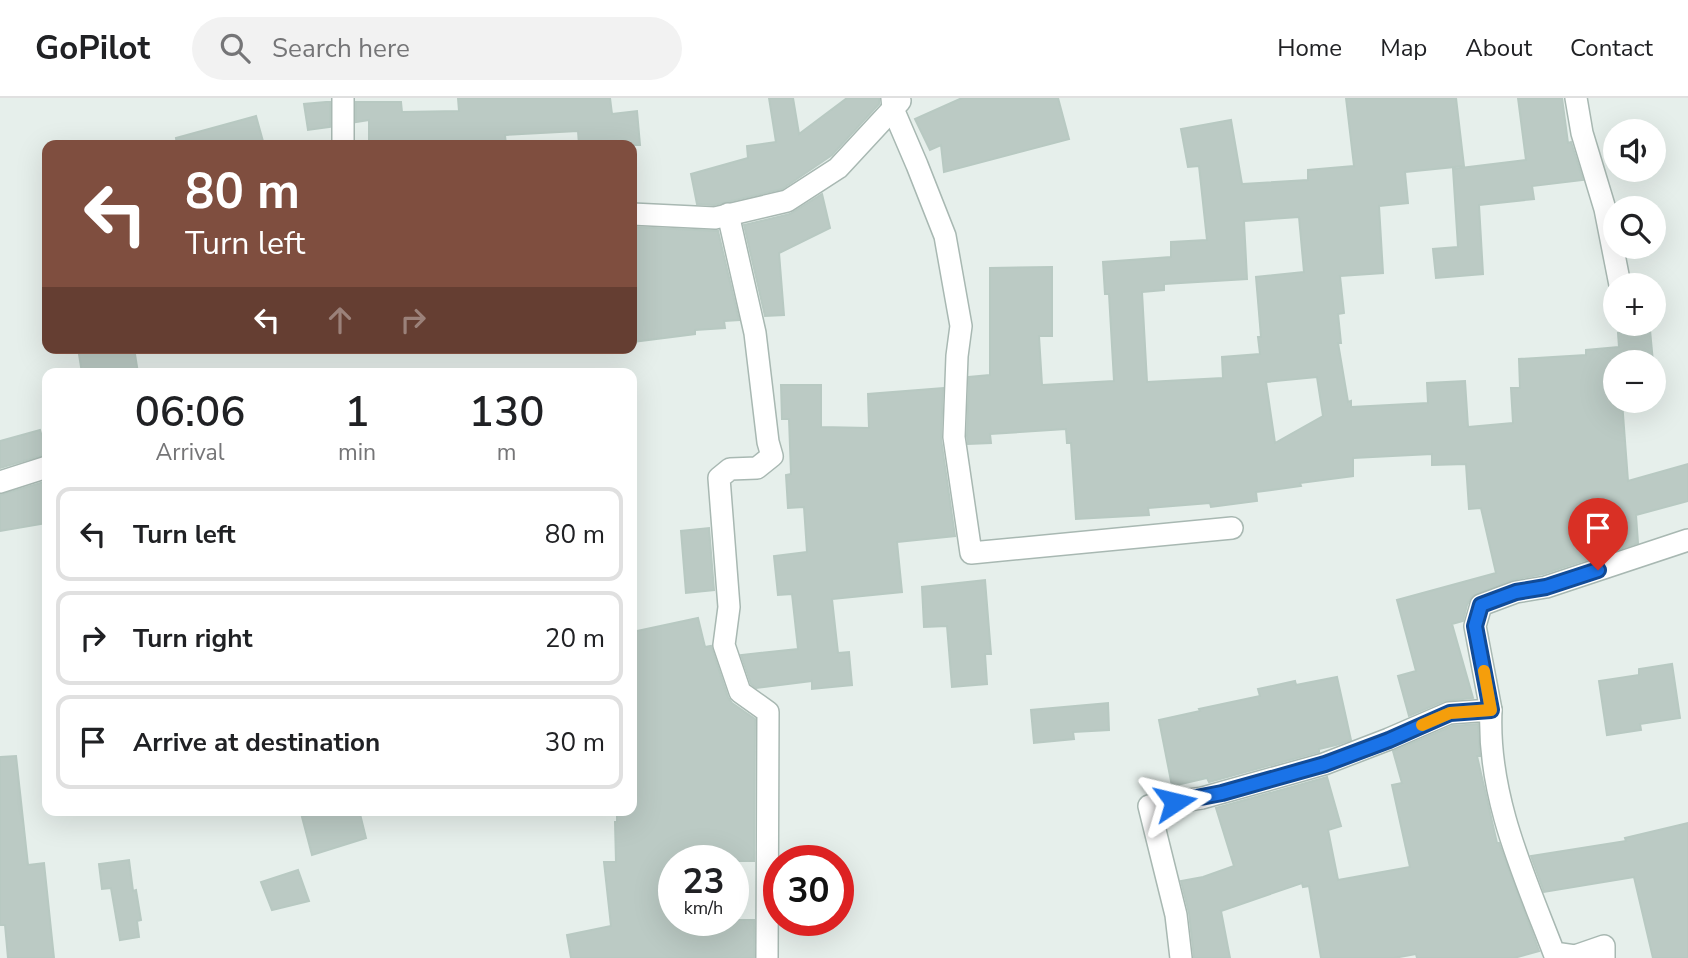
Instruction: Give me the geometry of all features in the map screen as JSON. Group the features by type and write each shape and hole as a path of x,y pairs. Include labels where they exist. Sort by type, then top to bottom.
{"street":[{"path":"343,98 343,140"},
{"path":"1576,98 1582,133 1605,209 1618,273"},
{"path":"637,214 715,218 787,201 838,169 896,102 945,236 961,326 957,356 954,437 971,553 1232,528"},
{"path":"728,215 755,333 772,456 757,468 730,469 719,478 729,607 724,645 740,692 768,712 767,958"},
{"path":"0,482 42,469"},
{"path":"1608,954 1568,957 1554,953 1522,872 1500,804 1490,734 1491,710 1475,626 1481,605 1516,592 1546,587 1688,540"},
{"path":"1181,958 1176,915 1149,806 1202,798 1325,764 1450,713 1491,710"}],"building":[{"path":"458,98 610,98 612,114 637,111 640,145 637,145 637,140 579,140 578,131 505,135 506,140 369,140 369,120 356,122 356,102 401,102 402,112 459,111"},
{"path":"769,98 793,98 799,134 847,98 879,98 879,104 832,155 782,189 714,205 697,204 691,174 748,158 747,146 776,142"},
{"path":"962,98 1058,98 1069,139 944,172 941,145 930,150 915,119"},
{"path":"1346,98 1456,98 1464,166 1405,172 1408,203 1379,206 1383,273 1340,276 1344,313 1338,314 1341,343 1338,343 1351,407 1428,403 1427,383 1465,381 1468,427 1513,423 1511,388 1520,388 1519,359 1586,355 1586,350 1619,347 1618,336 1651,336 1652,350 1603,350 1603,413 1623,413 1628,481 1688,464 1688,501 1636,515 1638,543 1543,574 1512,580 1472,596 1463,621 1452,624 1473,698 1444,701 1409,716 1398,676 1416,671 1397,600 1496,573 1481,508 1469,509 1466,464 1432,465 1432,454 1353,458 1353,476 1256,492 1257,501 1211,507 1210,503 1148,508 1149,515 1076,519 1071,443 1067,443 1066,429 990,434 991,443 968,444 969,377 990,375 990,268 1052,267 1052,336 1039,336 1042,385 1114,381 1109,294 1105,294 1103,262 1171,257 1171,242 1207,240 1199,166 1188,167 1181,129 1231,120 1242,184 1308,180 1308,170 1354,166","holes":["1299,217 1304,272 1256,277 1260,354 1222,357 1223,378 1147,382 1142,292 1164,290 1164,284 1247,279 1244,221","1317,377 1323,416 1275,443 1266,382"]},
{"path":"1518,98 1562,98 1568,143 1571,142 1583,180 1532,186 1534,199 1479,205 1483,274 1436,278 1433,249 1458,247 1453,169 1526,160"},
{"path":"330,102 330,127 308,130 304,104"},
{"path":"256,116 263,140 176,140"},
{"path":"822,194 830,228 779,253 784,315 765,316 744,225 790,214"},
{"path":"637,227 718,231 739,320 724,321 725,328 695,330 695,334 637,341"},
{"path":"79,354 135,354 137,368 81,368"},
{"path":"781,385 821,385 821,427 869,428 868,394 943,388 941,439 955,536 897,542 902,592 832,599 838,653 849,652 852,685 812,689 812,681 756,688 751,684 741,655 798,649 792,594 778,595 774,556 807,552 804,507 788,508 786,475 791,474 789,419 782,419"},
{"path":"40,430 42,455 0,468 0,441"},
{"path":"42,482 42,524 0,531 0,495"},
{"path":"709,528 714,590 686,593 681,531"},
{"path":"985,580 991,654 985,654 987,684 952,687 947,626 924,627 922,587"},
{"path":"698,618 705,647 711,646 728,697 732,703 755,719 754,861 749,861 749,845 658,845 658,936 749,936 749,920 754,920 754,958 571,958 567,935 611,926 604,862 616,862 617,816 637,816 637,631"},
{"path":"1672,664 1680,718 1640,724 1641,730 1607,735 1599,681 1639,675 1639,669"},
{"path":"1337,677 1351,740 1319,749 1319,752 1209,782 1207,778 1172,786 1159,720 1260,696 1258,689 1295,681 1296,685"},
{"path":"1108,703 1109,730 1073,732 1074,739 1034,743 1031,710"},
{"path":"1478,724 1480,756 1477,756 1497,843 1539,951 1514,958 1417,958 1416,954 1394,958 1321,958 1309,886 1303,887 1302,883 1221,911 1230,958 1194,958 1189,913 1181,881 1203,877 1234,866 1216,808 1327,777 1341,826 1328,830 1338,880 1410,867 1392,785 1402,783 1393,751 1452,726"},
{"path":"16,756 28,865 44,863 54,958 8,958 5,925 0,925 0,757"},
{"path":"360,816 366,838 312,855 302,817"},
{"path":"1688,823 1688,958 1653,958 1634,877 1544,892 1531,856 1626,841 1625,838"},
{"path":"129,860 133,891 136,890 141,920 137,921 139,937 120,940 111,888 102,889 99,864"},
{"path":"298,870 309,901 272,910 261,882"}],"slow traffic":[{"path":"1422,725 1450,713 1491,710 1484,671"}],"route":[{"path":"1175,802 1222,793 1325,764 1450,713 1491,710 1475,626 1481,605 1516,592 1546,587 1598,570"}]}
